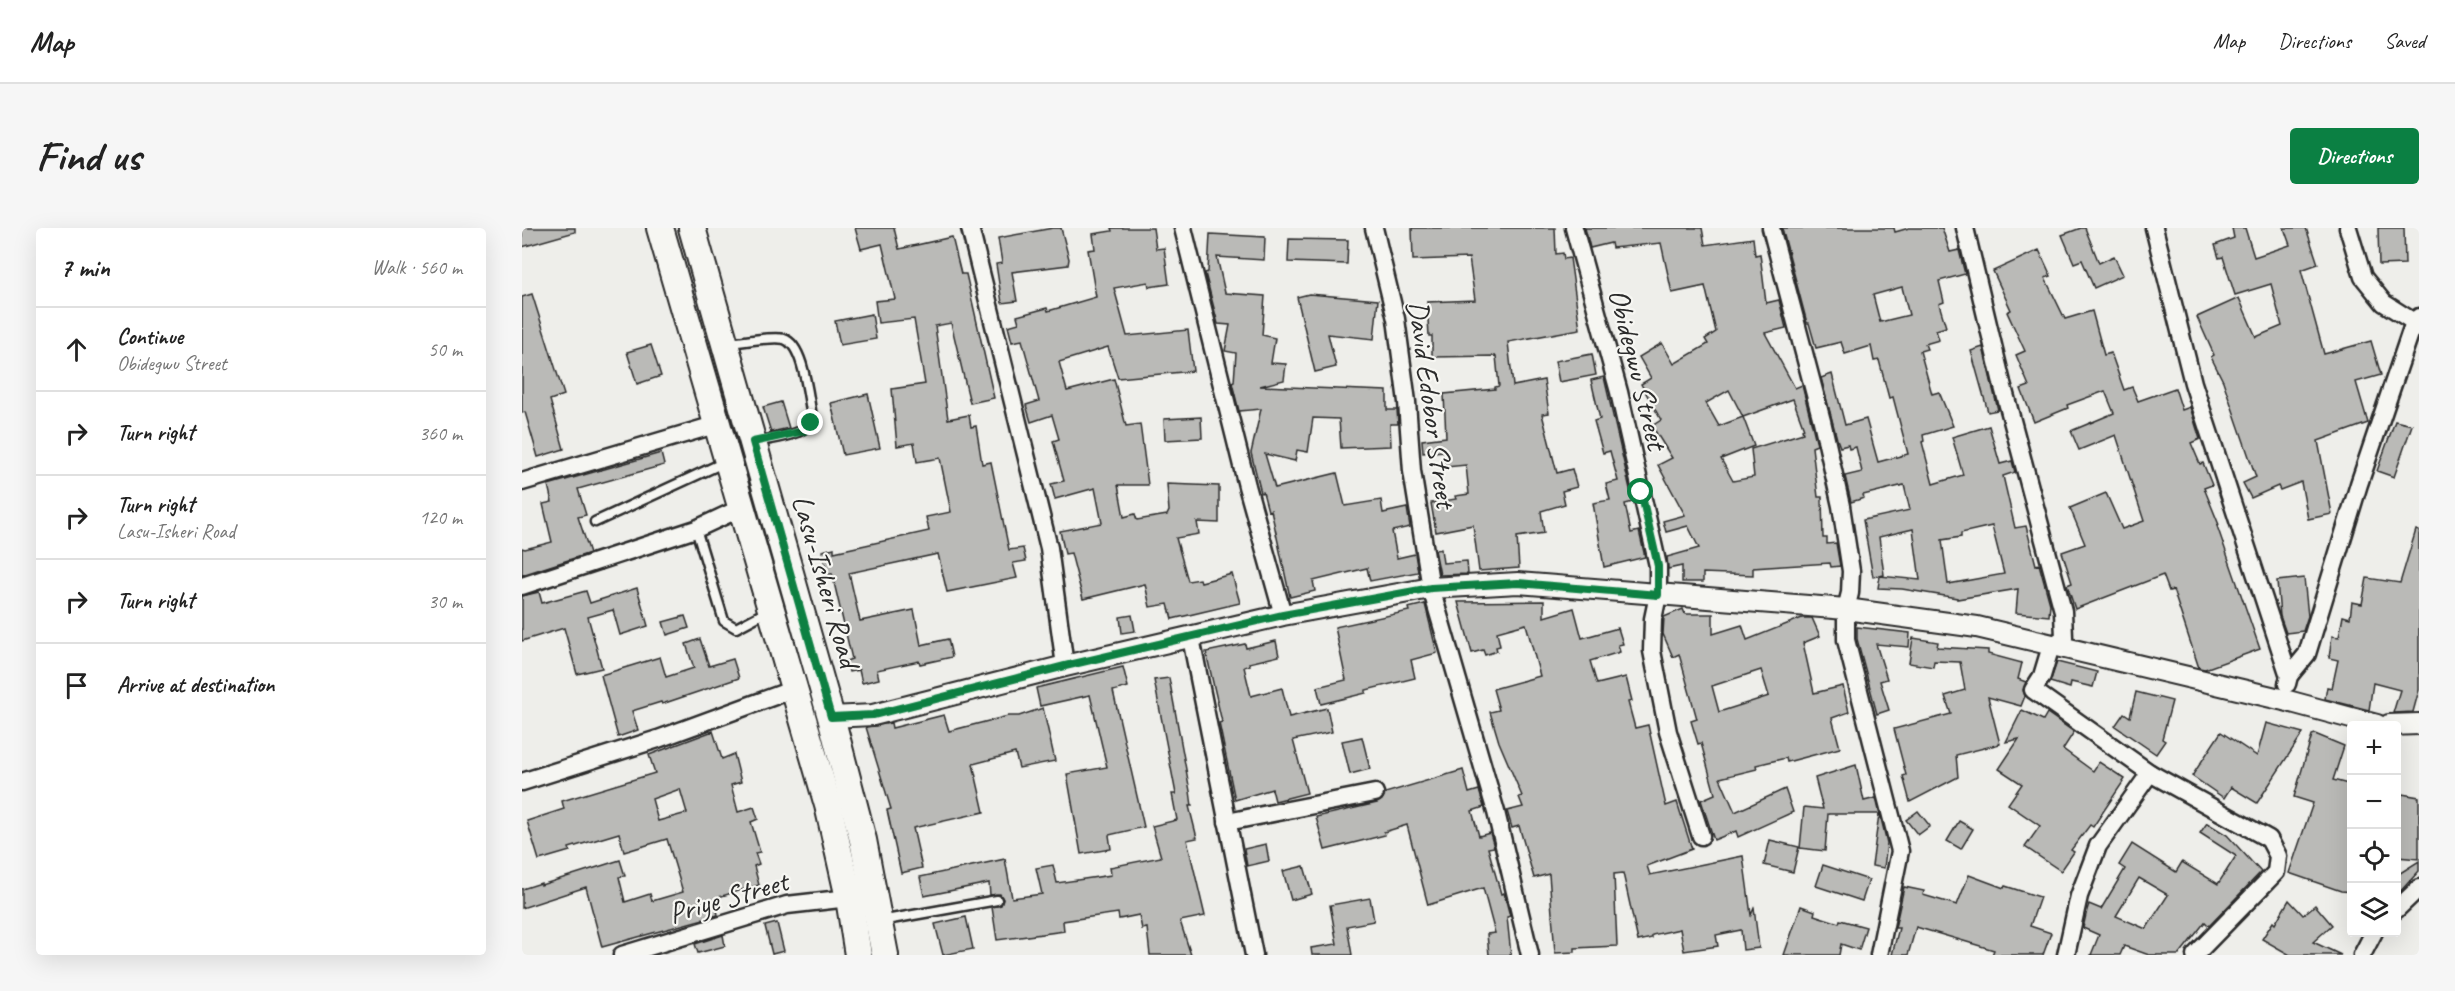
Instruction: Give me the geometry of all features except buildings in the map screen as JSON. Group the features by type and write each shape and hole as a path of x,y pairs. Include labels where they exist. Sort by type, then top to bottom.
{"main road":[{"name":"Lasu-Isheri Road","path":"660,228 828,805 849,898 858,955"},
{"name":"Lasu-Isheri Road","path":"692,228 831,717 863,840 885,955"}],"street":[{"path":"970,228 1049,548 1065,666"},
{"path":"1183,228 1247,486 1283,615"},
{"name":"David Edobor Street","path":"1374,228 1396,319 1407,402 1412,471 1431,588 1496,812 1530,955"},
{"name":"Obidegwu Street","path":"1574,228 1621,404 1658,566 1658,595 1653,619 1652,651 1668,732 1701,836"},
{"path":"1771,228 1822,421 1841,506 1851,571 1850,593 1846,609 1846,640 1900,851 1879,955"},
{"path":"1965,228 2004,394 2063,610 2064,638 2051,646 2042,676 2033,690 2150,773 2269,839 2278,856 2276,872 2195,955"},
{"path":"2154,228 2193,383 2289,676"},
{"path":"2284,700 2289,676 2307,654 2359,484 2416,320 2384,303 2363,277 2348,228"},
{"path":"522,482 717,424"},
{"path":"522,586 696,529 741,508"},
{"path":"831,717 873,715 1065,666 1283,615 1431,588 1518,583 1846,609 1977,627 2284,700 2359,721"},
{"path":"1191,638 1254,955"},
{"path":"522,782 658,739 794,688"},
{"path":"2401,725 2419,724"},
{"path":"2066,955 2079,896 2098,846 2150,773"},
{"path":"1227,822 1375,793"},
{"path":"2401,906 2419,888"},
{"name":"Priye Street","path":"622,955 787,905 849,898"},
{"path":"2362,955 2372,937"}],"lane":[{"path":"725,344 782,338 791,342 799,352 813,416 811,423 804,431 753,442"},
{"path":"595,522 728,460"},
{"path":"696,529 724,621 736,628 771,610"},
{"path":"880,921 997,900"}],"route":[{"path":"811,423 804,431 753,442 831,717 873,715 1065,666 1283,615 1431,588 1518,583 1658,595 1658,566 1641,492"}]}
